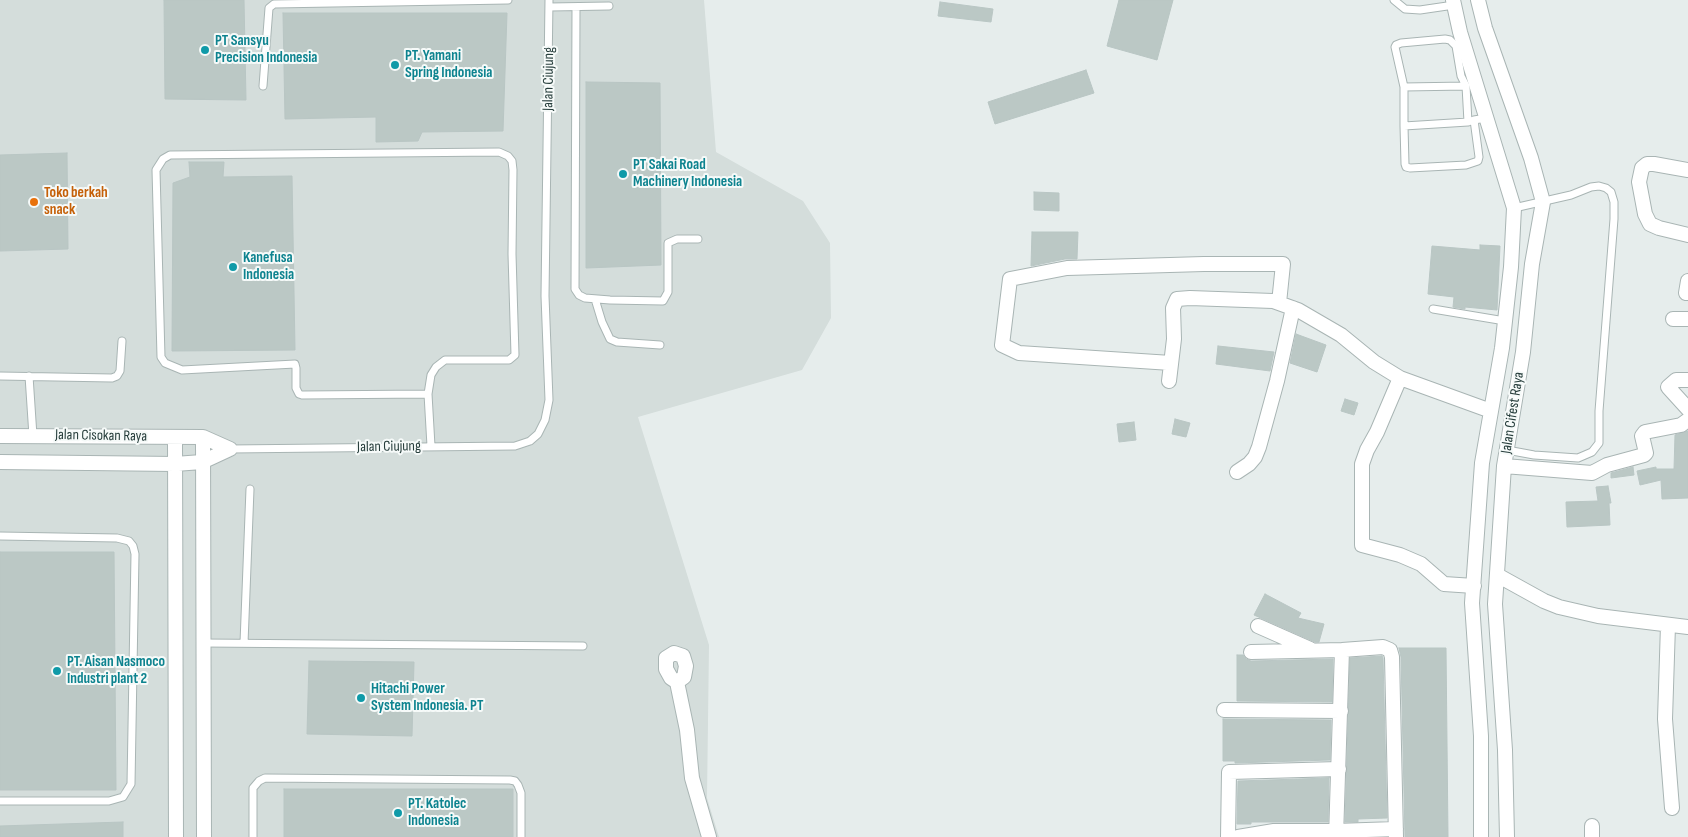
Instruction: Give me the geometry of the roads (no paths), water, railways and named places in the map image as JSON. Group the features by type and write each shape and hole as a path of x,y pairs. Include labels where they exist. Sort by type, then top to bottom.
{"street":[{"name":"Jalan Cifest Raya","path":"1478,0 1485,28 1531,158 1543,202 1532,264 1523,352 1504,466 1495,604 1505,740 1507,837"},
{"name":"Jalan Cifest Raya","path":"1454,3 1476,120 1514,208 1511,267 1505,321 1482,462 1472,603 1481,736 1480,837"},
{"path":"1688,170 1647,164 1642,168 1640,182 1645,214 1650,224 1688,235"},
{"path":"1171,363 1019,353 1002,345 1010,279 1067,268 1284,264 1286,305 1277,381 1255,457 1249,464 1236,472"},
{"path":"1688,281 1686,293 1688,293"},
{"path":"1169,381 1174,339 1173,308 1177,299 1273,301 1286,305 1341,335 1374,362 1400,378 1491,411"},
{"path":"1673,319 1688,319"},
{"path":"1400,378 1362,464 1362,545 1400,555 1421,564 1444,584 1474,586"},
{"path":"1688,380 1676,380 1668,387 1688,409"},
{"path":"1504,466 1592,473 1614,463 1644,455 1646,453 1642,436 1645,432 1681,426 1688,420"},
{"name":"Jalan Cisokan Raya","path":"0,436 203,437"},
{"path":"175,437 176,837"},
{"path":"203,437 204,837"},
{"name":"Jalan Ciujung","path":"203,437 230,449"},
{"path":"202,462 230,449"},
{"name":"Jalan Cisokan Raya","path":"0,462 175,464 202,462"},
{"path":"1497,575 1544,601 1559,607 1598,616 1688,627"},
{"path":"1472,603 1495,604"},
{"path":"1668,625 1665,719 1672,808"},
{"path":"1258,626 1314,650"},
{"path":"1238,837 1274,834 1396,833 1391,653 1387,648 1251,652"},
{"path":"1336,834 1342,650"},
{"path":"677,682 692,778 709,837"},
{"path":"1224,710 1341,711"},
{"path":"1228,837 1229,772 1339,769"}],"lane":[{"path":"263,86 269,8 274,4 508,0"},
{"path":"1394,0 1405,9 1420,10 1454,3"},
{"path":"550,4 576,8 609,6"},
{"name":"Jalan Ciujung","path":"230,449 515,446 530,441 538,434 545,420 549,400 545,296 550,4"},
{"path":"576,8 575,289 579,295 595,299 663,301 668,292 668,243 677,239 698,238"},
{"path":"1450,40 1456,46 1461,76 1466,86 1476,120 1478,161 1466,165 1406,167 1404,162 1404,87 1396,45 1401,43 1450,40"},
{"path":"1404,87 1466,86"},
{"path":"1404,126 1476,120"},
{"path":"428,394 302,395 299,394 296,388 295,364 182,370 165,363 161,357 156,170 163,159 170,155 499,152 508,156 512,161 513,170 512,254 515,355 509,360 445,360 436,367 431,374 428,394 431,446"},
{"path":"1507,450 1534,455 1578,458 1592,452 1599,443 1599,411 1614,219 1614,202 1611,192 1600,186 1591,187 1571,195 1514,208"},
{"path":"595,299 602,322 610,339 617,342 660,345"},
{"path":"1433,309 1505,321"},
{"path":"0,376 112,378 117,376 120,371 122,341"},
{"path":"29,376 33,436"},
{"path":"244,643 250,489"},
{"path":"0,536 117,538 129,541 133,546 135,554 131,784 123,797 109,801 0,801"},
{"path":"203,643 583,646"},
{"path":"253,837 253,788 259,780 265,778 515,781 521,793 521,837"}],"place":[{"name":"PT Sansyu Precision Indonesia","path":"205,50"},
{"name":"PT. Yamani Spring Indonesia","path":"395,65"},
{"name":"PT Sakai Road Machinery Indonesia","path":"623,174"},
{"name":"Toko berkah snack","path":"34,202"},
{"name":"Kanefusa Indonesia","path":"233,267"},
{"name":"PT. Aisan Nasmoco Industri plant 2","path":"57,671"},
{"name":"Hitachi Power System Indonesia. PT","path":"361,698"},
{"name":"PT. Katolec Indonesia","path":"398,813"}]}
